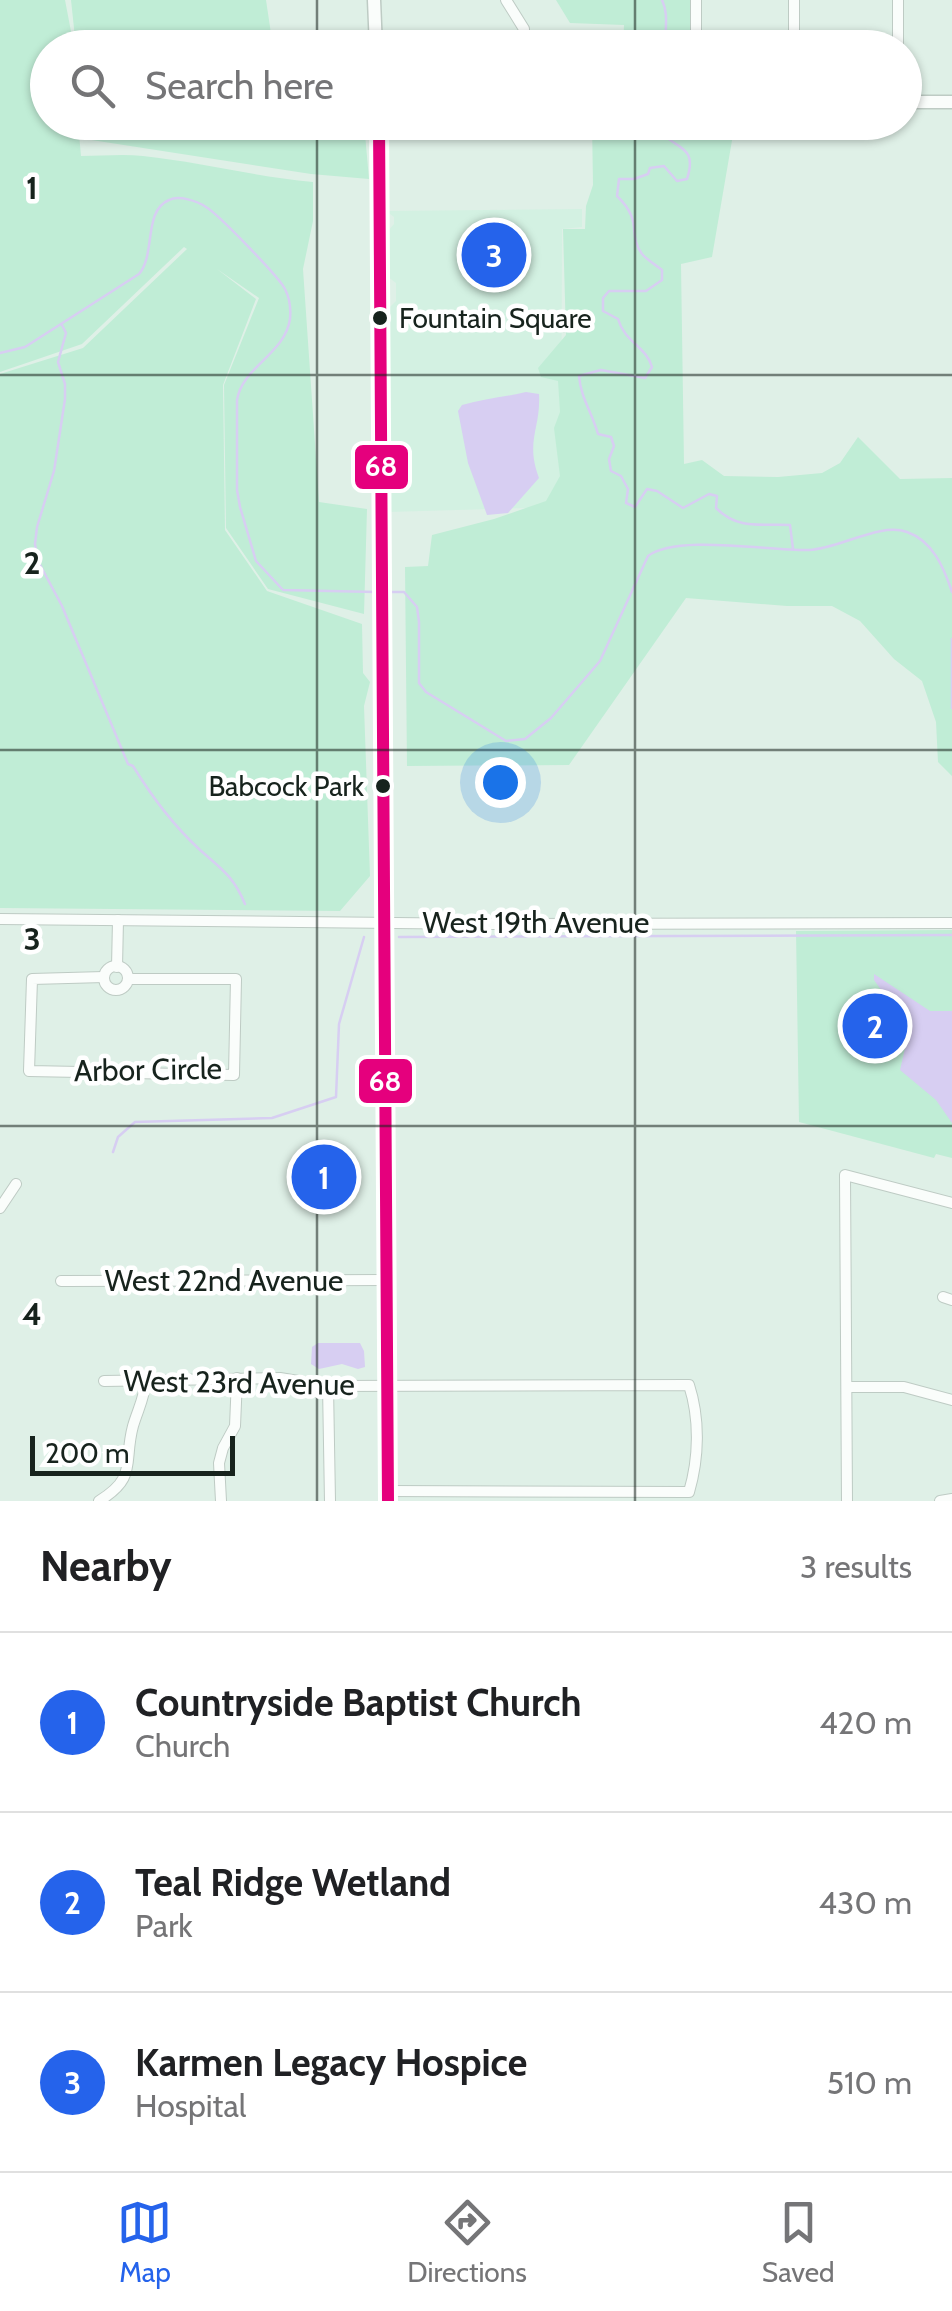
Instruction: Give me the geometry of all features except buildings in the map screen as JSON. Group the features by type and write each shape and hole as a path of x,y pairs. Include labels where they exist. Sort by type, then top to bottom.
{"main road":[{"path":"374,0 375,30"},
{"path":"922,102 952,102"},
{"path":"379,140 386,923"}],"street":[{"path":"506,0 524,30"},
{"path":"696,0 696,30"},
{"path":"794,0 794,30"},
{"path":"898,0 898,30"},
{"name":"West 19th Avenue","path":"0,920 952,924"},
{"path":"117,966 118,920"},
{"path":"386,923 388,1496"},
{"path":"117,966 128,979 115,990 104,978 110,968 117,966"},
{"name":"Arbor Circle","path":"104,978 32,978 29,1071 234,1075 236,979 128,979"},
{"path":"847,1501 845,1174 952,1203"},
{"path":"0,1208 16,1184"},
{"name":"West 22nd Avenue","path":"60,1281 387,1280"},
{"path":"221,1501 220,1463 235,1426 237,1378"},
{"name":"West 23rd Avenue","path":"104,1381 280,1378 328,1386 689,1385 697,1436 689,1492 388,1496"},
{"path":"99,1501 113,1492 128,1473 130,1441 143,1404 146,1379"},
{"path":"328,1386 330,1501"},
{"path":"847,1387 904,1387 952,1400"}],"shaded area":[{"name":"Babcock Park","path":"0,0 65,0 71,30 30,30 30,140 80,140 81,156 143,156 313,182 313,221 303,269 319,502 367,509 364,614 268,589 226,528 224,385 259,298 217,269 256,299 223,385 225,530 267,591 362,624 363,673 370,682 364,706 370,876 340,911 0,908 0,374 83,348 187,249 184,247 82,344 0,372"},
{"path":"71,0 266,0 270,30 74,30"},
{"path":"556,0 690,0 691,30 624,30 624,25 570,23"},
{"path":"91,140 366,140 369,179 311,174"},
{"path":"592,140 732,140 712,257 681,264 684,464 702,460 724,476 822,473 840,463 858,437 900,479 952,478 952,776 938,762 936,722 922,681 894,659 860,621 832,606 686,598 569,765 407,766 405,567 428,566 432,535 546,501 560,476 554,428 560,412 558,381 541,377 538,368 566,335 563,229 585,229 586,206 593,185"},
{"name":"Fountain Square","path":"582,209 582,227 562,229 561,507 388,512 388,309 396,301 396,283 387,276 387,232 394,217 386,211"},
{"path":"526,392 539,394 533,454 539,478 508,513 487,515 468,463 458,411 462,405"},
{"path":"952,930 952,1158 936,1154 934,1158 799,1122 796,931"},
{"path":"874,974 930,1011 952,1011 952,1123 936,1100 900,1070 906,1044 895,1033 899,1015 874,980"},
{"path":"318,1343 360,1343 365,1367 342,1364 319,1369 311,1364 312,1347"}],"waterway":[{"path":"662,0 666,30"},
{"path":"670,140 688,154 687,179 677,181 664,166 650,168 648,174 634,179 619,179 617,196 630,213 638,247 662,270 662,280 646,291 609,291 603,298 603,311 618,319 652,367 645,378 601,370 579,376 582,392 598,434 611,437 611,471 621,476 628,489 626,503 635,507 647,489 683,508 709,494 717,496 716,508 733,520 790,525 793,549"},
{"path":"0,353 25,347 139,274 156,213 169,200 178,198 206,207 272,272 290,304 290,319 280,342 247,378 237,400 237,490 256,561 283,590 376,592"},
{"path":"62,325 66,333 58,362 65,399 54,471 37,527 38,561 62,606 128,764 180,830 231,879 245,904"},
{"path":"389,592 404,592 417,607 419,683 426,692 506,741 525,739 551,718 600,661 648,556 662,549 701,545 809,550 896,530 916,536 931,549 952,592"},
{"path":"952,639 952,708"},
{"path":"399,937 952,935"},
{"path":"113,1152 118,1137 135,1122 272,1118 336,1097 339,1024 364,937"}],"transit line":[{"name":"68","path":"379,140 388,1501"}],"place":[{"name":"Karmen Legacy Hospice","path":"494,255"},
{"name":"Fountain Square","path":"380,318"},
{"name":"Babcock Park","path":"383,786"},
{"name":"Teal Ridge Wetland","path":"875,1026"},
{"name":"Countryside Baptist Church","path":"324,1177"}]}
